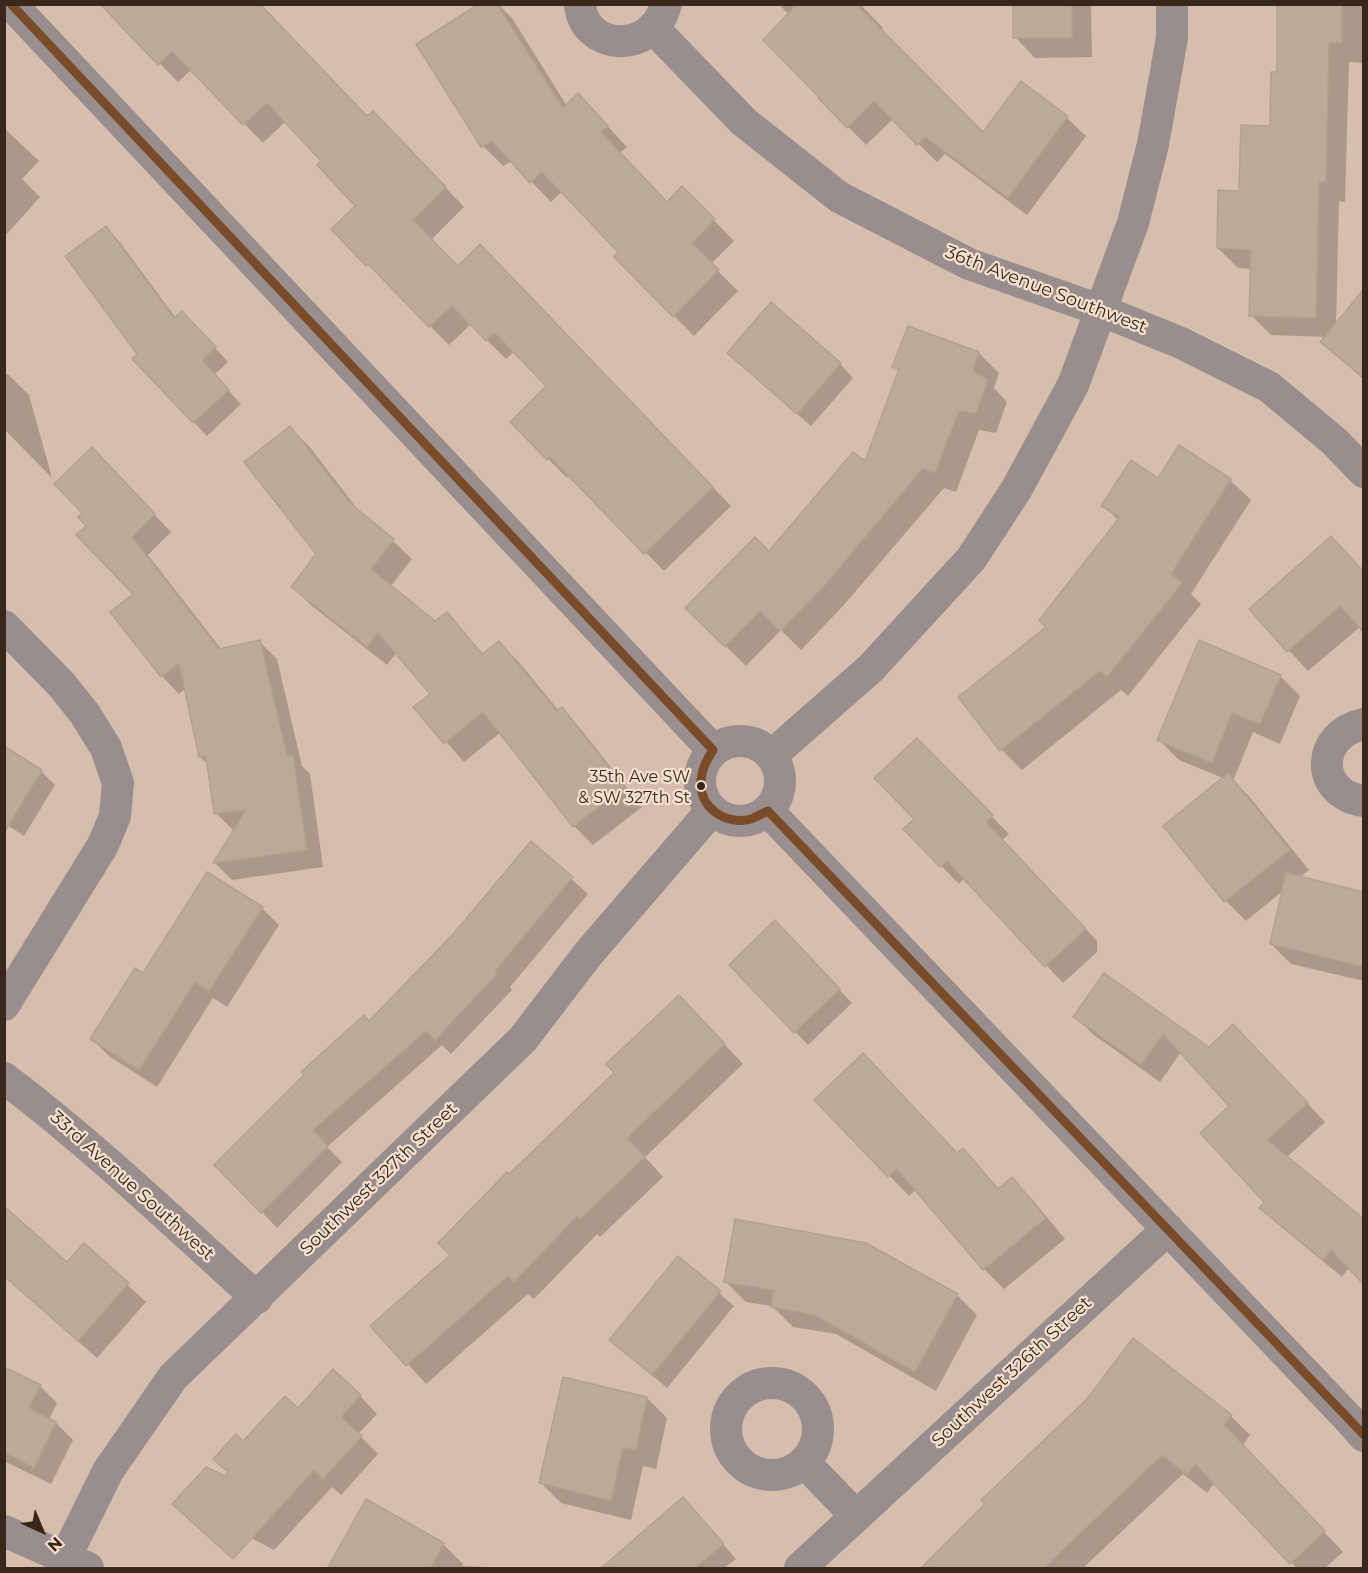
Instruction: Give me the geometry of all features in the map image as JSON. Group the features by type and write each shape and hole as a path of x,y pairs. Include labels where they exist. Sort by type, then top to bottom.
{"street":[{"path":"11,4 713,750"},
{"name":"36th Avenue Southwest","path":"580,4 587,24 598,34 612,40 627,42 641,38 660,17 744,122 839,197 969,264 1100,310 1181,343 1269,387 1334,441 1364,472"},
{"path":"772,755 871,668 971,559 1016,490 1073,385 1133,223 1153,144 1172,38 1172,4"},
{"path":"4,626 61,684 85,714 106,748 118,783 118,792 115,816 103,845 4,1005"},
{"path":"1364,724 1348,728 1336,738 1328,750 1326,765 1330,781 1340,792 1353,800 1364,801"},
{"path":"737,740 750,741 762,746 772,755 778,765 780,784 775,801 768,811 757,818 733,821 712,810 704,799 700,786 700,773 713,750 724,743 737,740"},
{"name":"Southwest 327th Street","path":"76,1563 108,1471 173,1377 523,1039 588,954 712,810"},
{"path":"768,811 1364,1436"},
{"name":"33rd Avenue Southwest","path":"4,1078 96,1151 257,1298"},
{"name":"Southwest 326th Street","path":"800,1569 1168,1229"},
{"path":"804,1462 855,1516"},
{"path":"4,1531 76,1563"}],"building":[{"path":"100,4 260,4 367,116 373,111 446,187 413,220 458,266 480,244 713,487 644,554 550,457 547,460 510,422 546,386 495,333 486,341 452,306 429,327 331,229 355,206 317,165 321,161 267,103 243,125 172,51 158,65"},
{"path":"479,4 497,4 563,108 578,93 608,126 601,132 667,202 682,186 715,219 692,243 719,270 673,317 614,257 618,252 542,172 530,183 492,141 481,147 416,44"},
{"path":"797,4 856,4 983,132 1021,81 1068,116 1008,198 925,137 917,145 874,101 847,128 763,40"},
{"path":"1013,4 1072,4 1072,38 1013,38"},
{"path":"1277,4 1342,4 1342,43 1329,43 1326,182 1319,182 1316,318 1249,316 1251,250 1217,248 1218,190 1239,191 1241,125 1270,126 1271,72 1277,72"},
{"path":"106,226 174,318 182,311 216,347 202,360 229,390 193,423 132,359 137,354 65,256"},
{"path":"1364,289 1364,378 1320,342"},
{"path":"771,302 841,363 797,414 727,353"},
{"path":"908,326 979,352 973,371 988,380 976,413 959,411 935,473 923,468 824,586 780,631 760,611 725,647 685,608 755,537 769,551 853,452 865,461 899,369 892,367"},
{"path":"290,426 351,504 394,539 371,569 435,621 447,612 482,654 499,641 557,711 562,707 624,787 573,827 483,712 444,744 413,707 430,694 378,633 367,647 291,587 316,554 244,462"},
{"path":"1179,445 1231,479 1171,574 1182,583 1107,677 1100,671 1000,751 958,697 1046,627 1039,620 1120,517 1101,506 1131,460 1158,478"},
{"path":"92,447 155,514 132,537 219,649 260,640 287,756 293,755 307,850 213,863 246,810 214,814 206,756 199,757 179,663 161,677 110,612 133,594 76,535 86,526 78,517 82,513 54,484"},
{"path":"1331,536 1364,572 1364,633 1340,606 1287,652 1249,609"},
{"path":"1199,640 1281,675 1260,724 1232,713 1212,763 1157,740"},
{"path":"917,738 993,815 986,822 1086,929 1045,967 947,861 940,867 903,829 914,819 874,778"},
{"path":"4,746 42,770 4,833"},
{"path":"1228,773 1290,850 1224,902 1163,826"},
{"path":"531,841 573,877 495,971 498,973 435,1040 426,1031 313,1130 328,1146 261,1213 214,1165 304,1075 301,1072 364,1015 369,1021 455,932"},
{"path":"207,872 263,907 209,991 195,982 139,1070 90,1039 135,968 143,973"},
{"path":"1286,873 1364,892 1364,967 1270,944"},
{"path":"775,920 840,989 794,1033 729,965"},
{"path":"1104,973 1209,1047 1233,1024 1308,1103 1267,1140 1364,1219 1364,1285 1331,1250 1323,1260 1259,1208 1264,1202 1200,1133 1229,1106 1163,1034 1141,1065 1073,1017"},
{"path":"679,995 725,1044 627,1138 645,1157 580,1219 577,1216 514,1282 508,1276 406,1366 370,1326 450,1255 438,1243 507,1172 509,1174 614,1073 606,1064"},
{"path":"863,1053 957,1153 963,1148 998,1189 1012,1177 1046,1218 983,1270 897,1169 888,1177 814,1100"},
{"path":"4,1206 67,1262 84,1243 129,1283 78,1341 4,1276"},
{"path":"735,1219 866,1243 958,1294 915,1372 815,1315 771,1307 774,1290 724,1282"},
{"path":"678,1256 721,1291 652,1375 609,1340"},
{"path":"1133,1338 1232,1415 1224,1425 1325,1531 1290,1564 1195,1464 1187,1475 1162,1455 1043,1569 920,1569 985,1504 981,1500 1087,1399"},
{"path":"4,1367 41,1385 29,1408 56,1422 34,1468 7,1454 4,1459"},
{"path":"333,1369 361,1395 341,1417 362,1436 323,1479 314,1470 233,1559 172,1504 206,1467 225,1476 228,1472 213,1459 236,1434 243,1441 285,1396 298,1408"},
{"path":"563,1377 647,1397 636,1450 623,1447 611,1501 539,1483"},
{"path":"683,1497 724,1544 694,1569 600,1569"},
{"path":"366,1499 444,1543 430,1569 327,1569"}],"transit line":[{"path":"11,4 713,750 701,780 701,790 709,806 723,817 732,820 751,819 768,811 1364,1435"}],"place":[{"name":"35th Ave SW & SW 327th St","path":"701,786"}]}
